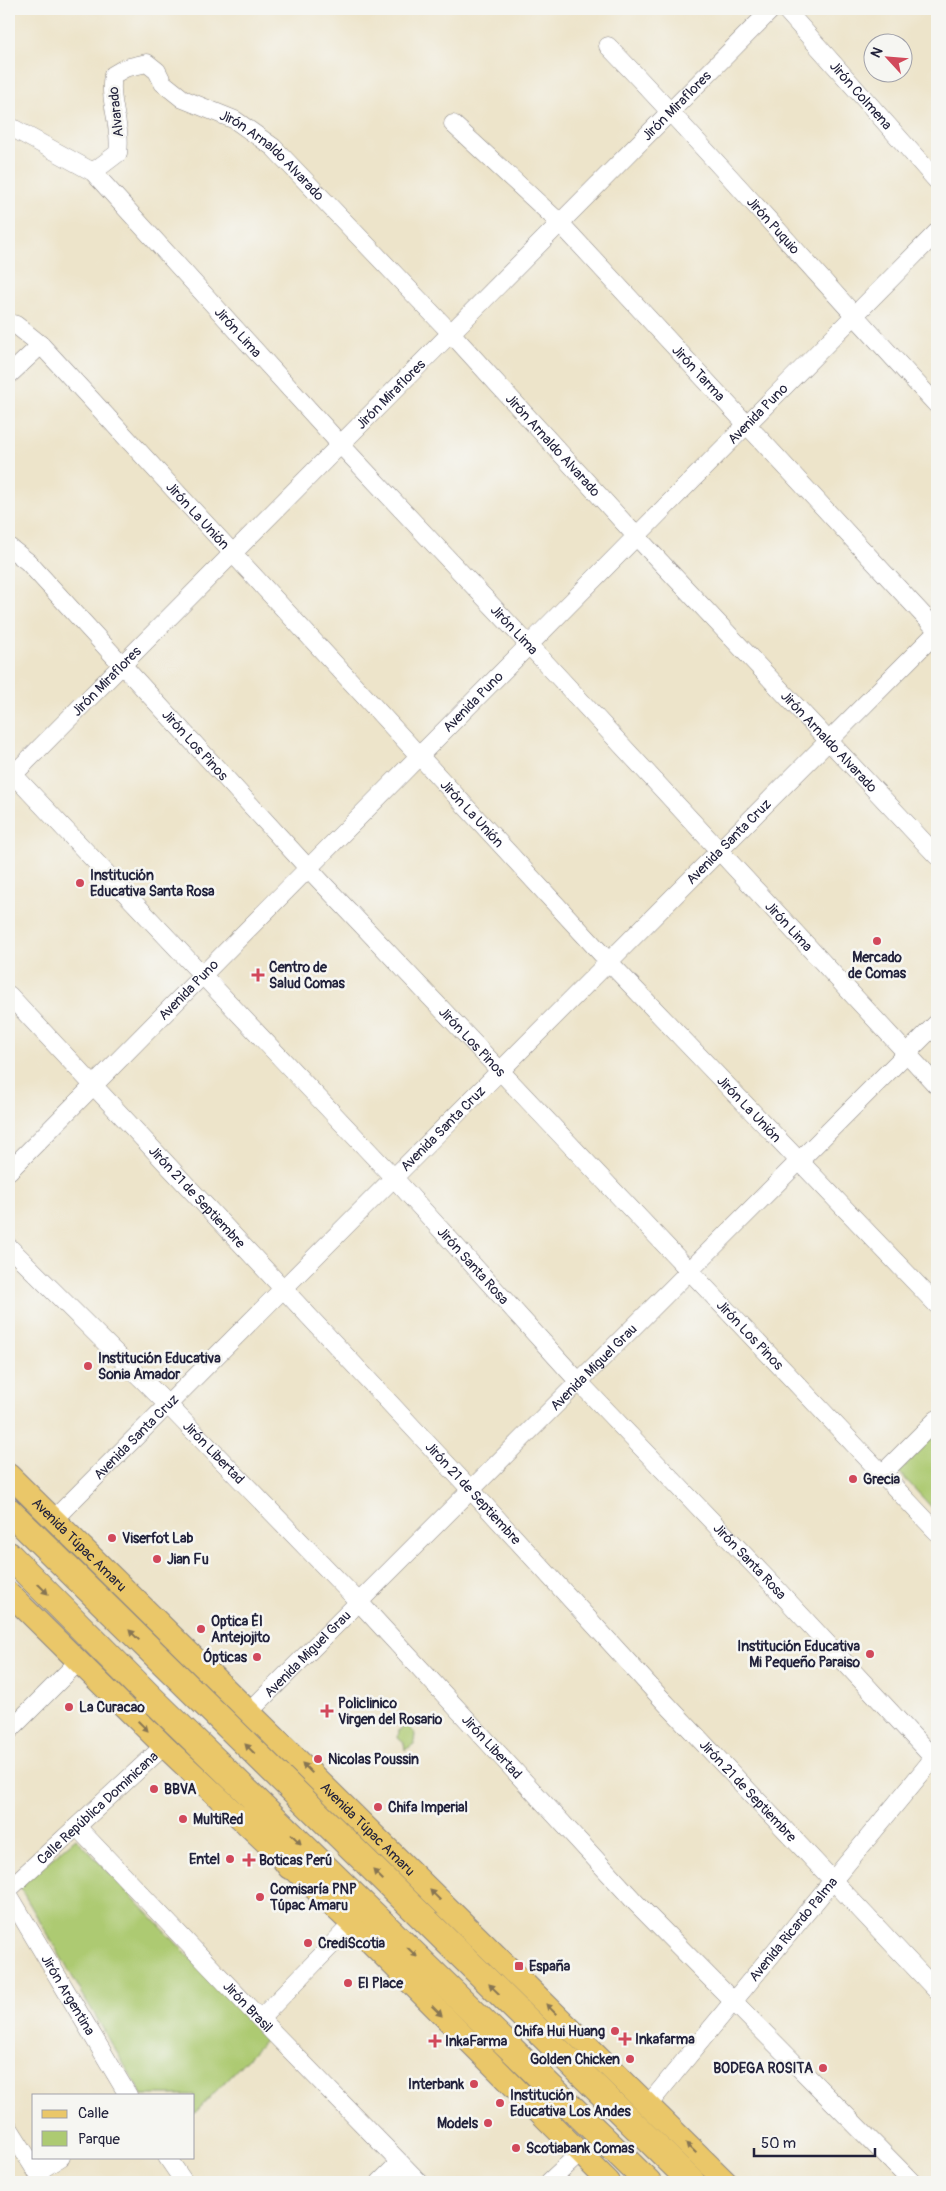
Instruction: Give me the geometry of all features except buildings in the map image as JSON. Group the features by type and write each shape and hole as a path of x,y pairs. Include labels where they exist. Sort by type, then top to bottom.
{"highway":[{"name":"Avenida Túpac Amaru","path":"9,1511 692,2182"},
{"path":"9,1555 148,1695 648,2182"},
{"path":"148,1695 153,1712 264,1829 290,1866"}],"main road":[{"name":"Avenida Túpac Amaru","path":"9,1475 726,2182"},
{"path":"9,1593 164,1746 352,1924 609,2182"}],"street":[{"name":"Jirón Miraflores","path":"10,774 122,665 772,9"},
{"name":"Jirón Colmena","path":"785,9 937,181"},
{"name":"Jirón Puquio","path":"608,46 670,110 854,316 937,405"},
{"name":"Alvarado","path":"93,172 118,153 120,139 118,120 111,90 113,75 125,68 147,63"},
{"name":"Jirón Arnaldo Alvarado","path":"147,63 157,71 164,83 183,99 235,120 273,147 451,333 636,536 937,856"},
{"name":"Jirón Tarma","path":"453,124 560,223 937,631"},
{"name":"Jirón Lima","path":"9,126 93,172 340,444 529,645 937,1086"},
{"name":"Avenida Puno","path":"9,1171 937,232"},
{"name":"Jirón La Unión","path":"9,322 16,325 41,345 609,962 937,1304"},
{"path":"9,375 41,345"},
{"name":"Jirón Los Pinos","path":"10,547 28,562 308,868 937,1532"},
{"name":"Avenida Santa Cruz","path":"54,1520 937,631"},
{"name":"Jirón Santa Rosa","path":"10,774 203,973 394,1178 579,1382 936,1758"},
{"name":"Jirón 21 de Septiembre","path":"9,995 471,1490 832,1881 937,1991"},
{"name":"Avenida Miguel Grau","path":"250,1711 937,1023"},
{"name":"Jirón Libertad","path":"9,1247 168,1405 359,1602 630,1896 912,2182"},
{"path":"882,1474 937,1419"},
{"path":"9,1731 78,1662"},
{"name":"Calle República Dominicana","path":"9,1889 164,1746"},
{"name":"Avenida Ricardo Palma","path":"648,2105 936,1758"},
{"name":"Jirón Brasil","path":"78,1827 260,2020 419,2182"},
{"name":"Jirón Argentina","path":"9,1896 127,2094"},
{"path":"260,2020 352,1924"},
{"path":"9,2128 40,2177 60,2158"},
{"path":"549,2182 580,2153"},
{"path":"168,2158 184,2182"},
{"path":"380,2182 399,2162"}],"green space":[{"path":"937,1433 937,1513 899,1472"},
{"path":"407,1726 415,1734 414,1744 405,1750 404,1743 398,1738 399,1730"},
{"path":"76,1838 267,2038 195,2113 195,2094 141,2094 19,1886"}],"place":[{"name":"Institución Educativa Santa Rosa","path":"80,883"},
{"name":"Mercado de Comas","path":"877,941"},
{"name":"Centro de Salud Comas","path":"258,975"},
{"name":"Institución Educativa Sonia Amador","path":"88,1366"},
{"name":"Grecia","path":"853,1479"},
{"name":"Viserfot Lab","path":"112,1538"},
{"name":"Jian Fu","path":"157,1559"},
{"name":"Optica Ėl Antejojito","path":"201,1629"},
{"name":"Institución Educativa Mi Pequeño Paraiso","path":"870,1654"},
{"name":"Ópticas","path":"257,1657"},
{"name":"La Curacao","path":"69,1707"},
{"name":"Policlinico Virgen del Rosario","path":"327,1711"},
{"name":"Nicolas Poussin","path":"318,1759"},
{"name":"BBVA","path":"154,1789"},
{"name":"Chifa Imperial","path":"378,1807"},
{"name":"MultiRed","path":"183,1819"},
{"name":"Entel","path":"230,1859"},
{"name":"Boticas Perú","path":"249,1860"},
{"name":"Comisaría PNP Túpac Amaru","path":"260,1897"},
{"name":"CrediScotia","path":"308,1943"},
{"name":"España","path":"519,1966"},
{"name":"El Place","path":"348,1983"},
{"name":"Chifa Hui Huang","path":"615,2031"},
{"name":"Inkafarma","path":"625,2039"},
{"name":"InkaFarma","path":"435,2041"},
{"name":"Golden Chicken","path":"630,2059"},
{"name":"BODEGA ROSITA","path":"823,2068"},
{"name":"Interbank","path":"474,2084"},
{"name":"Institución Educativa Los Andes","path":"500,2103"},
{"name":"Models","path":"488,2123"},
{"name":"Scotiabank Comas","path":"516,2148"}]}
